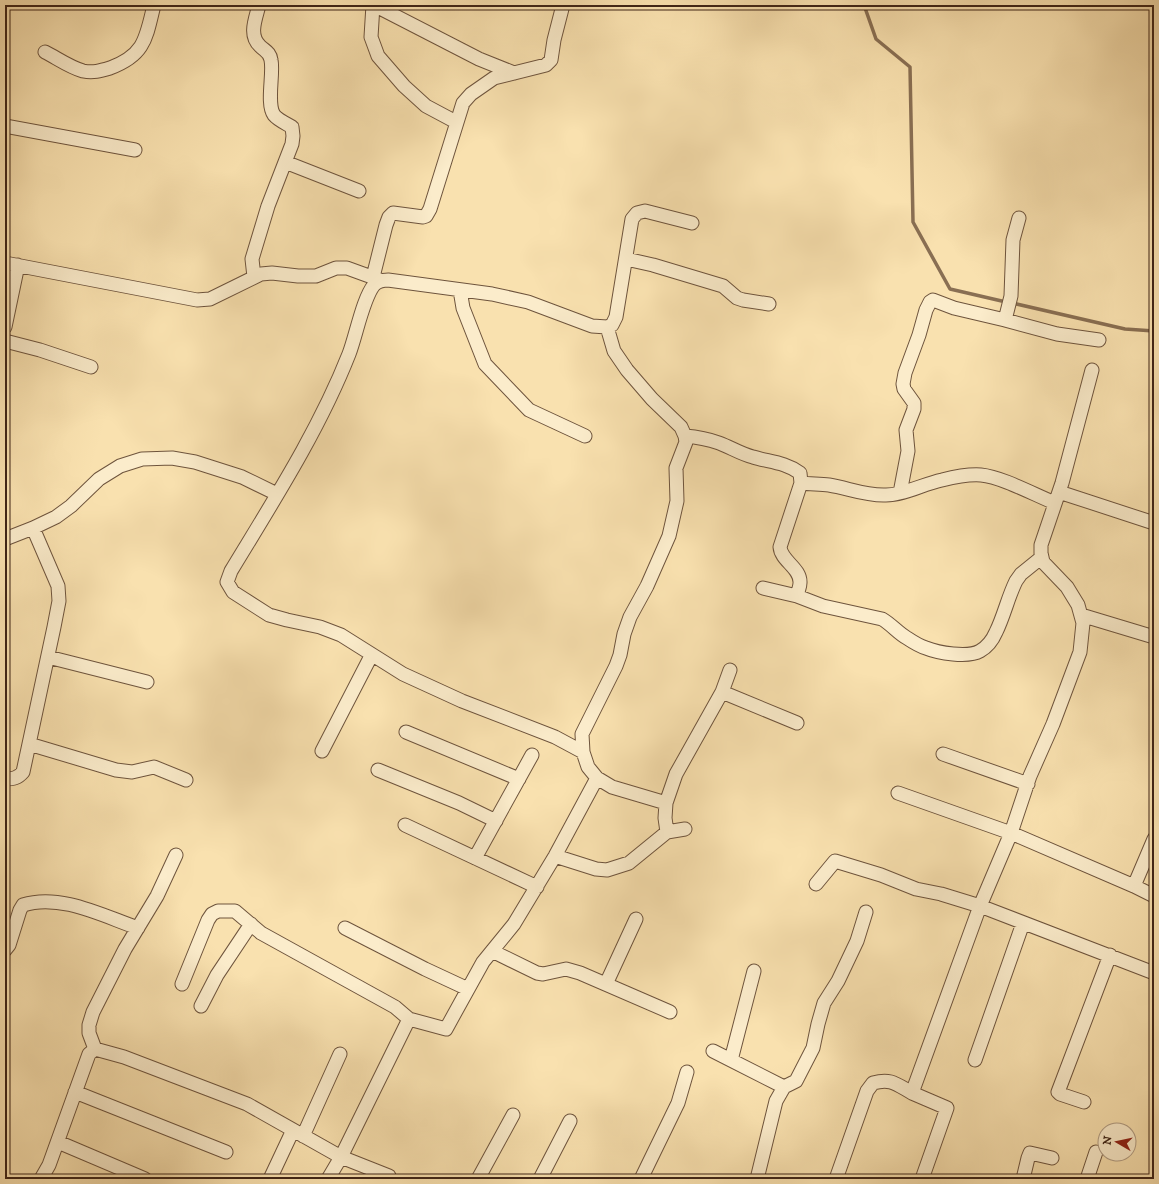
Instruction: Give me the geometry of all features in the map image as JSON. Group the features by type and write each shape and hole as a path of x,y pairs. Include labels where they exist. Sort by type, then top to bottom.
{"street":[{"path":"45,52 71,66 96,73 120,64 131,58 141,48 147,36 154,5"},
{"path":"254,277 252,260 268,206 292,144 293,136 292,127 275,115 271,108 272,61 269,53 255,40 253,32 259,5"},
{"path":"456,122 426,106 404,86 378,56 371,37 373,5 479,59 514,73"},
{"path":"563,5 554,40 551,60 546,65 494,78 471,94 463,104 456,122 430,209 426,216 393,214 389,217 386,224 376,279 369,294 349,353 316,426 231,570 227,582 229,588 233,592 269,615 320,627 341,635 372,656 403,674 462,701 555,737 583,752"},
{"path":"5,126 135,150"},
{"path":"285,162 359,192"},
{"path":"5,263 197,300 210,299 261,274 272,273 298,276 316,276 336,268 347,268 376,279 492,294 528,302 592,326 608,327 612,325 616,317 632,220 637,213 645,212 692,223"},
{"path":"1006,317 1011,296 1013,240 1020,218"},
{"path":"626,259 653,265 723,286 737,298 743,300 769,304"},
{"path":"5,327 18,265"},
{"path":"460,290 463,308 485,364 530,410 585,436"},
{"path":"900,493 908,451 906,430 914,409 914,403 904,389 903,384 905,373 930,302 934,300 954,308 1006,317 1057,334 1099,340"},
{"path":"608,327 614,351 627,370 652,399 681,427 686,442 676,468 678,501 669,536 647,586 630,617 616,666 582,734 583,752 588,767 596,778 612,787 666,803"},
{"path":"5,341 40,350 91,367"},
{"path":"912,1093 980,906 1011,833 1028,784 1053,724 1080,652 1083,624 1078,605 1067,587 1043,562 1041,545 1057,498 1092,370"},
{"path":"685,436 716,442 752,457 787,466 800,473 801,483 780,547 780,553 798,574 800,581 797,596"},
{"path":"5,540 56,517 71,506 99,479 120,466 142,459 172,458 195,462 242,477 277,494"},
{"path":"801,483 829,485 850,491 886,495 900,493 942,480 964,476 981,476 1057,498 1154,523"},
{"path":"5,779 18,777 23,772 59,601 58,586 33,528"},
{"path":"763,588 797,596 823,606 882,620 906,638 925,648 950,654 971,654 980,651 986,646 996,633 1016,581 1042,557"},
{"path":"1081,615 1154,637"},
{"path":"322,751 372,656"},
{"path":"48,657 147,682"},
{"path":"667,832 665,818 666,803 676,774 722,692 730,670"},
{"path":"722,692 797,723"},
{"path":"406,732 519,778"},
{"path":"29,744 116,770 132,772 154,767 186,780"},
{"path":"942,754 1028,784"},
{"path":"475,858 532,755"},
{"path":"378,770 460,803 496,821"},
{"path":"182,984 208,920 212,914 218,911 235,911 261,933 395,1007 409,1019 446,1029 483,962 514,924 537,887 596,778"},
{"path":"898,793 1011,833 1154,896"},
{"path":"405,826 537,887"},
{"path":"555,856 596,869 607,870 628,863 667,832 685,829"},
{"path":"1134,886 1154,839"},
{"path":"95,1050 89,1033 92,1012 125,949 157,896 176,855"},
{"path":"816,884 835,861 880,875 916,889 941,894 980,906 1154,973"},
{"path":"5,950 9,945 20,910 23,905 33,902 58,902 71,904 138,928"},
{"path":"757,1179 776,1101 784,1087 796,1081 813,1048 824,1003 838,981 857,941 866,912"},
{"path":"606,984 636,920"},
{"path":"975,1060 1023,923"},
{"path":"201,1006 217,975 251,924"},
{"path":"345,928 425,970 468,989"},
{"path":"492,951 537,973 542,974 566,969 606,984 670,1012"},
{"path":"1084,1102 1058,1092 1110,955"},
{"path":"731,1060 754,970"},
{"path":"328,1179 341,1157 409,1019"},
{"path":"41,1179 49,1165 58,1142 89,1054 95,1050 124,1057 247,1104 341,1157 390,1178"},
{"path":"712,1051 784,1087"},
{"path":"270,1179 298,1133 340,1054"},
{"path":"640,1179 678,1103 686,1072"},
{"path":"836,1179 867,1090 873,1083 883,1080 892,1082 912,1093 947,1108 922,1179"},
{"path":"75,1092 226,1152"},
{"path":"478,1179 514,1114"},
{"path":"540,1179 570,1121"},
{"path":"58,1142 145,1179"},
{"path":"1087,1179 1096,1152"},
{"path":"1023,1179 1030,1153 1052,1158"}],"waterway":[{"path":"864,5 876,39 910,67 913,222 950,289 1006,302"},
{"path":"1012,303 1125,329 1154,331"}]}
